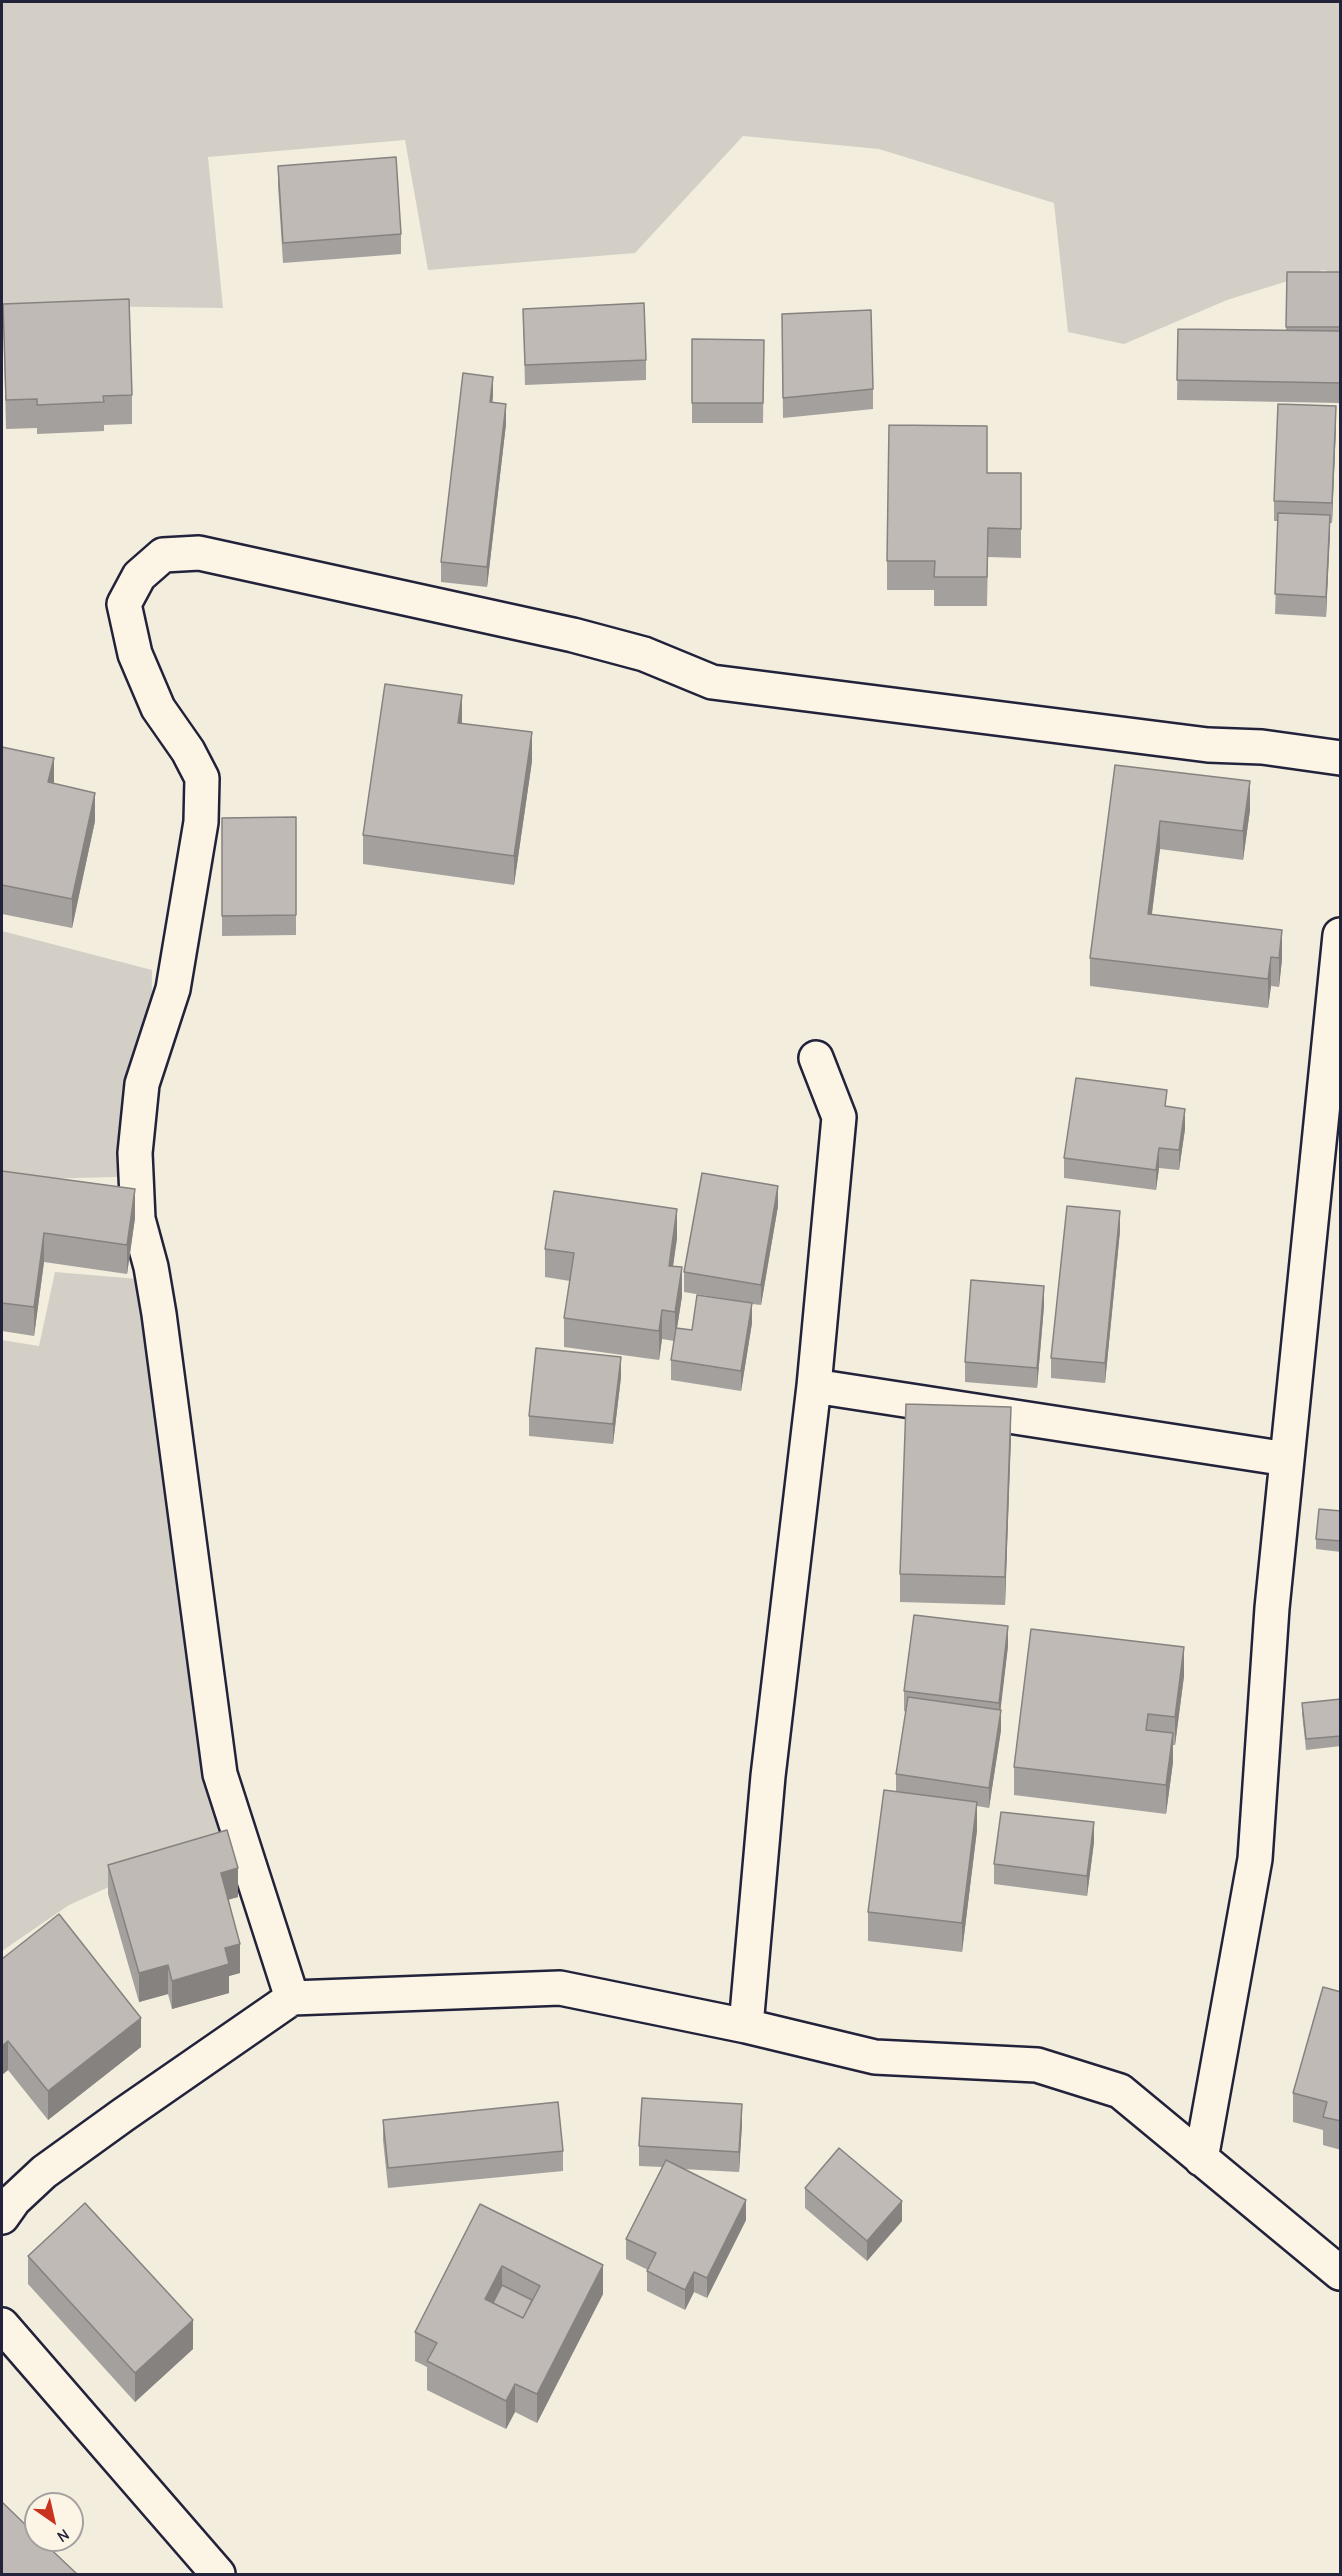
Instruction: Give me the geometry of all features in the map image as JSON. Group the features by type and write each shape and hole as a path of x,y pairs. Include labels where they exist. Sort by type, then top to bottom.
{"street":[{"path":"292,1998 220,1774 159,1314 151,1267 138,1219 135,1153 142,1084 173,989 201,822 202,778 189,751 158,708 135,654 124,604 139,576 163,555 199,553 573,635 644,654 712,682 1208,745 1262,747 1341,758"},
{"path":"1202,2159 1255,1859 1272,1608 1287,1459 1327,1204 1341,935"},
{"path":"746,2026 768,1776 814,1386 839,1117 816,1058"},
{"path":"814,1386 1287,1459"},
{"path":"2,2217 14,2200 44,2172 292,1998 560,1988 746,2026 875,2057 1037,2065 1120,2091 1341,2273"},
{"path":"2,2325 218,2574"}],"shaded area":[{"path":"2,2 1340,2 1340,274 1323,270 1227,300 1124,344 1068,332 1054,203 879,149 743,136 635,253 428,270 405,140 208,157 223,308 2,305"},
{"path":"2,931 152,970 150,1176 2,1180"},
{"path":"55,1272 138,1279 151,1319 183,1627 224,1835 69,1905 2,1951 2,1340 39,1346"}],"building":[{"path":"396,157 401,234 283,243 278,166"},
{"path":"1287,272 1341,272 1341,327 1286,327"},
{"path":"129,299 132,395 103,396 104,402 37,405 37,399 6,400 3,304"},
{"path":"644,303 646,360 525,365 523,309"},
{"path":"871,310 873,389 783,398 782,314"},
{"path":"1178,329 1341,331 1341,383 1177,380"},
{"path":"692,339 764,340 763,403 692,403"},
{"path":"463,373 493,377 490,402 506,404 487,567 441,562"},
{"path":"1278,404 1336,406 1332,503 1274,501"},
{"path":"889,425 987,426 987,473 1021,473 1021,529 988,528 987,577 934,577 935,561 887,561"},
{"path":"1278,513 1330,515 1326,597 1275,594"},
{"path":"385,684 462,695 458,723 532,732 514,856 363,835"},
{"path":"2,747 54,758 48,782 95,793 72,899 2,885"},
{"path":"1115,765 1250,781 1243,831 1160,821 1148,914 1282,930 1279,958 1271,957 1268,979 1090,958"},
{"path":"296,817 296,915 222,916 222,818"},
{"path":"1076,1078 1167,1090 1165,1106 1185,1109 1179,1150 1159,1148 1156,1170 1064,1158"},
{"path":"2,1171 135,1189 127,1245 44,1233 34,1307 2,1303"},
{"path":"702,1173 778,1186 761,1285 684,1272"},
{"path":"554,1191 677,1209 669,1266 682,1267 675,1312 662,1310 659,1331 564,1318 574,1253 545,1249"},
{"path":"1067,1206 1120,1211 1105,1363 1051,1358"},
{"path":"971,1280 1044,1286 1037,1368 965,1362"},
{"path":"697,1295 752,1303 741,1371 671,1360 676,1328 692,1330"},
{"path":"536,1348 621,1357 613,1424 529,1416"},
{"path":"906,1404 1011,1407 1005,1577 900,1574"},
{"path":"1319,1509 1341,1511 1341,1541 1316,1539"},
{"path":"914,1615 1008,1626 999,1703 904,1691"},
{"path":"1031,1629 1184,1647 1175,1717 1148,1714 1146,1730 1173,1733 1166,1785 1014,1767"},
{"path":"908,1697 1001,1710 989,1788 896,1774"},
{"path":"1341,1699 1341,1736 1306,1739 1302,1703"},
{"path":"884,1790 977,1802 962,1923 868,1912"},
{"path":"1001,1812 1094,1822 1087,1876 994,1864"},
{"path":"227,1830 238,1868 221,1873 240,1944 225,1948 229,1964 172,1981 168,1965 139,1973 108,1865"},
{"path":"59,1914 141,2018 48,2091 8,2041 2,2046 2,1959"},
{"path":"1323,1987 1341,1992 1341,2121 1323,2117 1327,2102 1293,2093"},
{"path":"642,2098 742,2104 739,2152 639,2146"},
{"path":"558,2102 563,2151 388,2168 383,2120"},
{"path":"839,2148 902,2201 867,2241 805,2188"},
{"path":"666,2160 746,2200 707,2278 694,2272 685,2290 647,2271 656,2253 626,2239"},
{"path":"85,2203 193,2320 135,2373 28,2256"},
{"path":"480,2204 603,2265 537,2394 515,2384 506,2401 427,2361 437,2343 415,2332","holes":["502,2266 540,2286 523,2318 485,2299"]},
{"path":"502,2285 532,2300 523,2318 493,2303"},
{"path":"2,2502 24,2523 24,2552 54,2552 77,2574 2,2574"}]}
